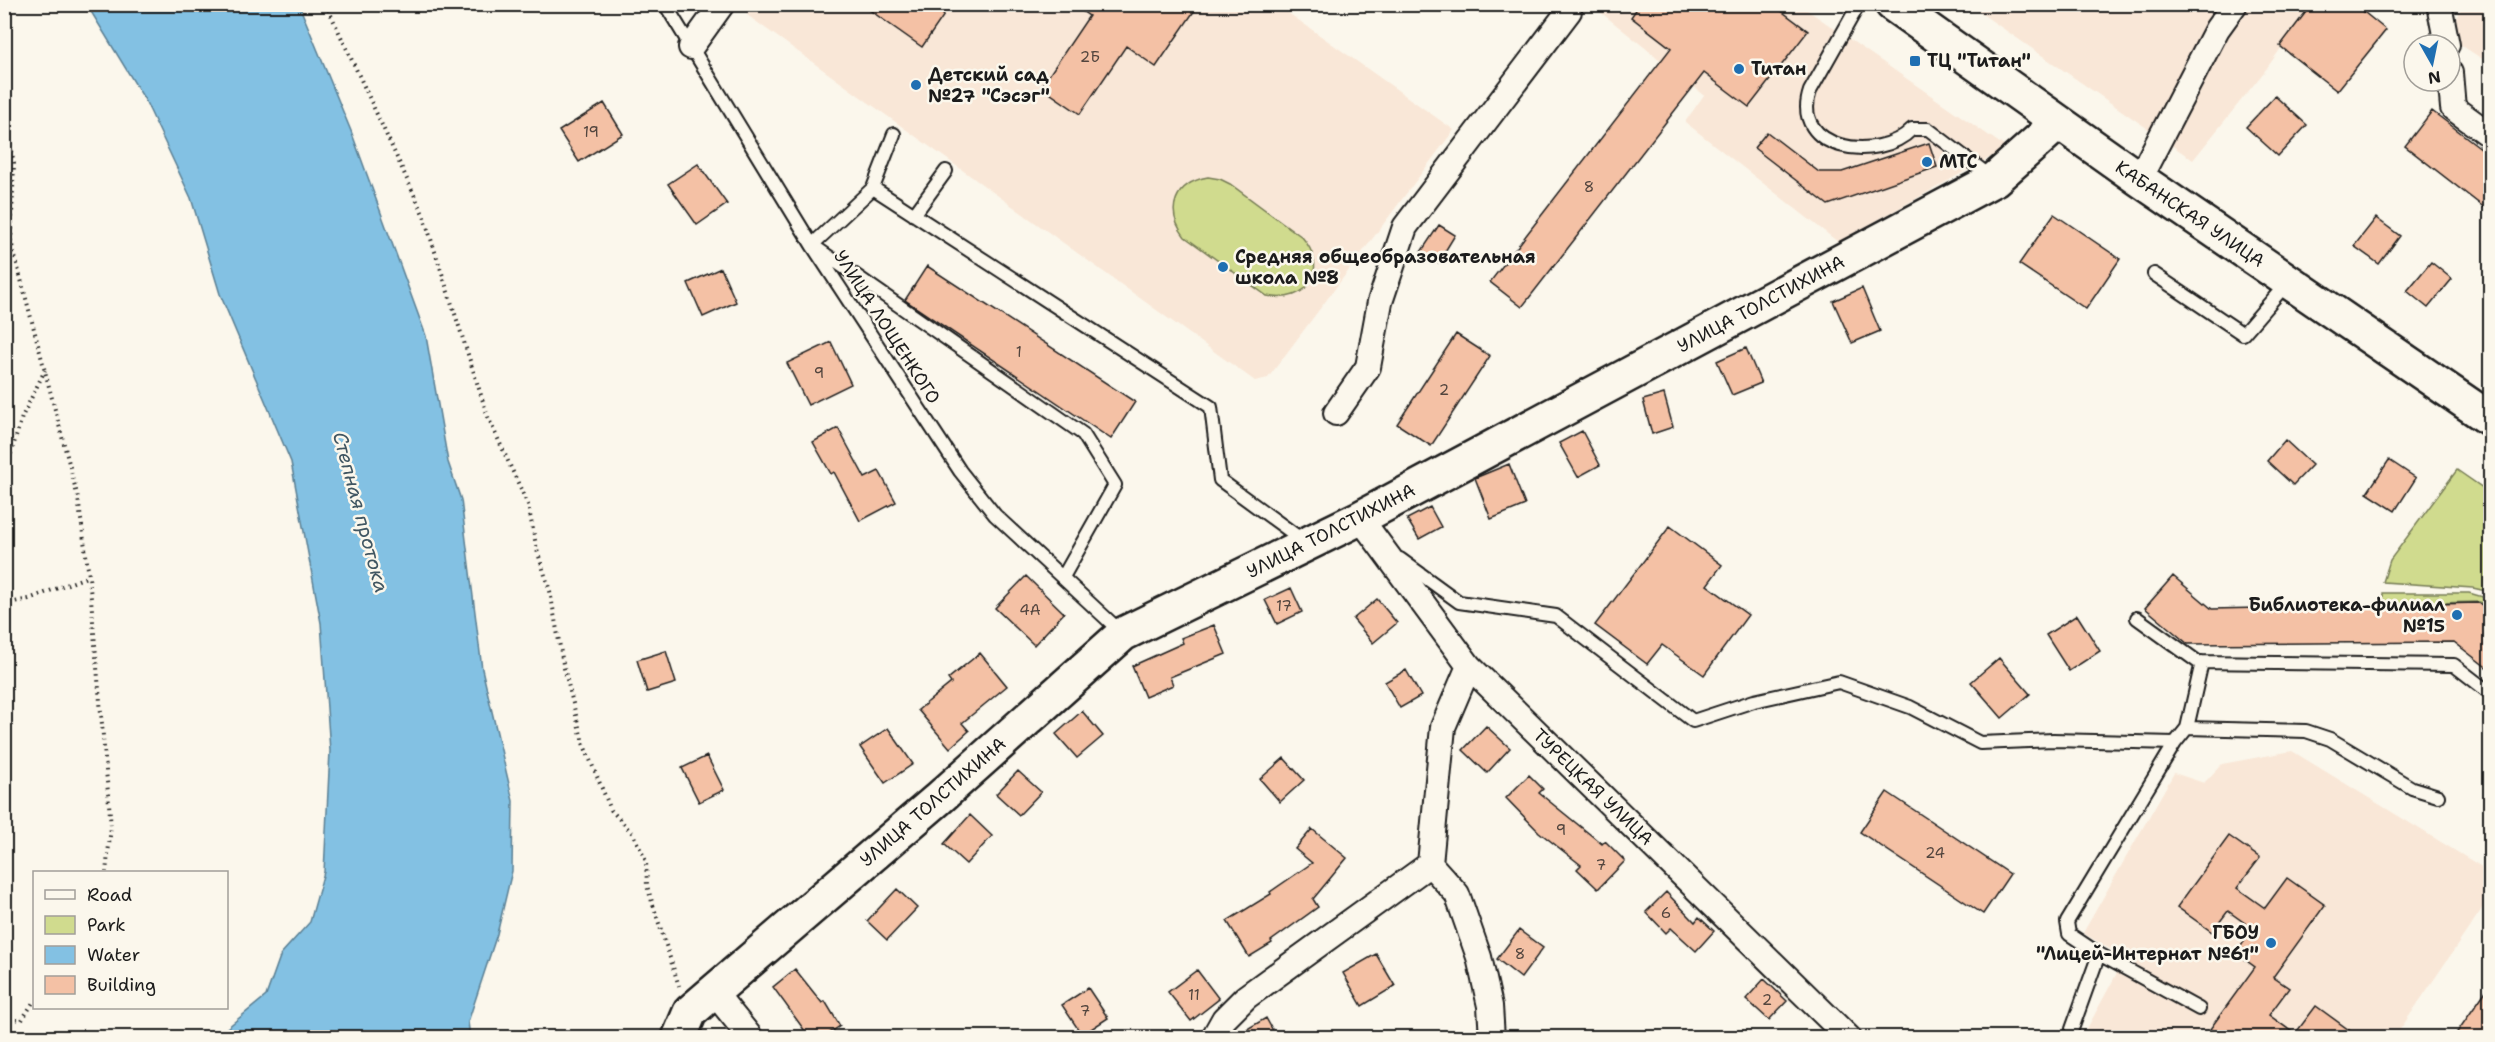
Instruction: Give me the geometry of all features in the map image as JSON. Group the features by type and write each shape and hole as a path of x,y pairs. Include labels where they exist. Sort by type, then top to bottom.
{"street":[{"path":"691,47 722,4"},
{"name":"КАБАНСКАЯ УЛИЦА","path":"1892,4 2058,123 2490,418"},
{"path":"2139,179 2217,29 2235,4"},
{"path":"2439,4 2444,33"},
{"path":"1336,413 1368,366 1380,302 1405,227 1568,7"},
{"path":"2452,93 2453,108 2490,135"},
{"name":"УЛИЦА ТОЛСТИХИНА","path":"694,1014 1123,634 1360,518 1995,179 2058,123"},
{"name":"ТУРЕЦКАЯ УЛИЦА","path":"1360,518 1469,666 1849,1038"},
{"path":"1469,666 1443,727 1430,864 1457,894 1479,957 1490,1006 1492,1038"},
{"path":"1216,1038 1215,1035 1224,1019 1246,997 1430,864"},
{"path":"694,1014 751,1038"}],"lane":[{"name":"УЛИЦА ЛОЩЕНКОГО","path":"665,4 812,245 960,471 995,515 1123,634"},
{"path":"1859,4 1805,103 1811,123 1818,134 1833,143 1868,149 1882,147 1893,142 1905,136 1912,129 1928,129 1995,179"},
{"path":"894,134 873,188 812,245 1083,434 1115,485 1064,577"},
{"path":"914,215 946,171"},
{"path":"873,188 1211,406 1220,480 1307,544"},
{"path":"2154,274 2243,334 2288,281"},
{"path":"1381,546 1459,602 1556,616 1693,722 1754,701 1839,682 1910,707 1980,743 2053,740 2175,743"},
{"path":"2137,618 2198,662 2454,665 2490,693"},
{"path":"2199,1009 2099,954 2069,934 2067,922 2175,743 2187,728 2202,662"},
{"path":"2187,728 2306,731 2330,739 2412,788 2438,796"},
{"path":"2071,1038 2072,1029 2099,954"}],"path":[{"path":"326,4 423,213 488,417 528,505 537,550 550,591 563,664 583,743 611,810 633,834 646,861 647,886 681,992 694,1014"},
{"path":"4,115 14,163 11,241 78,498 89,576 111,827 106,871"},
{"path":"4,477 22,417 45,369"},
{"path":"4,604 29,599 89,576"},
{"path":"4,1020 22,1020 33,1003"}],"shaded area":[{"name":"Средняя общеобразовательная школа №8","path":"754,4 1277,5 1454,130 1268,378 1255,381 747,15"},
{"path":"1595,4 1800,5 2007,148 1838,242 1685,122 1704,95 1594,7"},
{"path":"1969,5 2312,5 2264,72 2193,160"},
{"path":"2463,5 2490,5 2490,64 2462,46 2462,33 2449,33"},
{"path":"2292,751 2490,872 2490,897 2395,1037 2082,1038 2125,958 2083,933 2174,773 2204,783 2222,764"}],"green space":[{"path":"1208,177 1230,184 1302,237 1314,261 1314,272 1310,282 1303,290 1294,295 1267,296 1185,237 1175,217 1176,199 1188,185"},
{"path":"2457,470 2490,493 2490,592 2473,588 2383,582 2390,560"},
{"path":"2383,593 2469,593 2490,599 2490,610 2480,602 2383,604"}],"water":[{"name":"Степная протока","path":"87,5 299,5 351,131 426,336 448,462 461,500 482,669 513,801 512,871 497,934 468,1022 470,1037 216,1037 266,996 281,954 310,922 324,872 330,751 321,623 291,462 220,294 191,198 145,100"}],"building":[{"path":"861,4 928,4 944,15 922,47"},
{"path":"1072,4 1199,4 1156,67 1126,46 1080,114 1041,87 1089,16"},
{"path":"1640,4 1772,4 1808,31 1749,107 1704,73 1522,307 1490,282 1671,48 1631,17"},
{"path":"2312,4 2354,4 2386,30 2337,91 2280,46"},
{"path":"2275,96 2307,125 2278,156 2246,127"},
{"path":"604,103 623,134 579,162 559,131"},
{"path":"2432,111 2490,155 2490,212 2405,146"},
{"path":"1767,132 1819,172 1842,172 1929,143 1937,167 1828,205 1754,148"},
{"path":"698,164 727,204 697,225 668,184"},
{"path":"2054,214 2120,259 2086,309 2019,264"},
{"path":"2376,218 2400,236 2379,264 2354,246"},
{"path":"1439,225 1455,235 1438,263 1421,252"},
{"path":"2431,262 2452,279 2428,308 2407,291"},
{"path":"927,266 1135,402 1111,439 905,300"},
{"path":"721,268 736,302 703,317 688,283"},
{"path":"1862,288 1880,331 1852,343 1833,301"},
{"path":"1456,334 1490,356 1431,446 1397,424"},
{"path":"831,342 851,384 808,405 787,363"},
{"path":"1746,348 1761,383 1732,395 1717,361"},
{"path":"1664,394 1673,427 1652,434 1643,400"},
{"path":"838,428 865,478 879,471 896,502 860,521 834,472 831,474 813,442"},
{"path":"1582,431 1600,465 1578,477 1559,443"},
{"path":"2285,440 2312,465 2293,485 2267,461"},
{"path":"2389,460 2416,478 2395,511 2367,493"},
{"path":"1509,464 1525,505 1491,519 1475,478"},
{"path":"1430,507 1441,527 1419,539 1407,519"},
{"path":"1670,526 1722,565 1707,585 1748,615 1704,675 1662,645 1647,664 1595,625"},
{"path":"1026,576 1064,613 1034,645 995,608"},
{"path":"2173,576 2212,609 2479,603 2490,612 2490,670 2454,642 2188,644 2145,608"},
{"path":"1291,588 1302,612 1277,624 1265,600"},
{"path":"1377,599 1397,623 1373,643 1353,619"},
{"path":"2077,615 2100,651 2069,671 2046,635"},
{"path":"1214,625 1226,654 1170,677 1173,685 1145,697 1132,666 1183,643 1181,638"},
{"path":"666,651 676,683 647,692 637,660"},
{"path":"980,653 1007,686 962,723 969,731 950,748 918,710 951,683 948,679"},
{"path":"1999,658 2030,694 2002,718 1971,682"},
{"path":"1406,670 1421,696 1400,708 1385,682"},
{"path":"1082,711 1103,736 1077,758 1056,734"},
{"path":"1486,726 1510,748 1487,773 1463,750"},
{"path":"888,728 913,764 885,783 860,747"},
{"path":"707,756 724,790 699,802 682,768"},
{"path":"1284,758 1304,780 1280,802 1260,779"},
{"path":"1018,771 1041,792 1019,815 996,794"},
{"path":"1529,775 1543,789 1539,793 1602,844 1605,841 1625,861 1598,889 1577,869 1581,865 1539,832 1506,798"},
{"path":"1887,792 2010,874 1983,914 1860,832"},
{"path":"970,815 992,836 966,864 944,844"},
{"path":"1312,829 1347,858 1313,899 1318,907 1271,941 1272,943 1249,957 1227,921 1271,894 1270,892 1312,863 1295,849"},
{"name":"ГБОУ \"Лицей-Интернат №61\"","path":"2229,836 2260,858 2237,888 2265,908 2287,878 2325,905 2273,977 2289,988 2269,1015 2295,1034 2316,1006 2360,1038 2223,1038 2210,1029 2255,967 2236,953 2253,929 2228,911 2212,932 2177,907"},
{"path":"897,889 917,908 887,940 867,921"},
{"path":"1666,892 1695,922 1699,917 1714,931 1696,951 1671,928 1666,933 1646,912"},
{"path":"1519,930 1543,948 1521,978 1497,959"},
{"path":"1376,954 1395,986 1362,1006 1343,973"},
{"path":"795,969 822,1003 825,1001 840,1026 822,1038 810,1038 773,987"},
{"path":"1197,970 1219,999 1191,1021 1168,992"},
{"path":"1764,979 1787,1001 1769,1020 1746,999"},
{"path":"2490,985 2490,1038 2453,1038"},
{"path":"1088,988 1108,1018 1082,1035 1062,1005"},
{"path":"1266,1018 1277,1038 1232,1038"}],"place":[{"name":"ТЦ \"Титан\"","path":"1915,61"},
{"name":"Титан","path":"1739,69"},
{"name":"Детский сад №27 \"Сэсэг\"","path":"916,85"},
{"name":"МТС","path":"1927,162"},
{"name":"Средняя общеобразовательная школа №8","path":"1223,267"},
{"name":"Библиотека-филиал №15","path":"2457,615"},
{"name":"ГБОУ \"Лицей-Интернат №61\"","path":"2271,943"}]}
